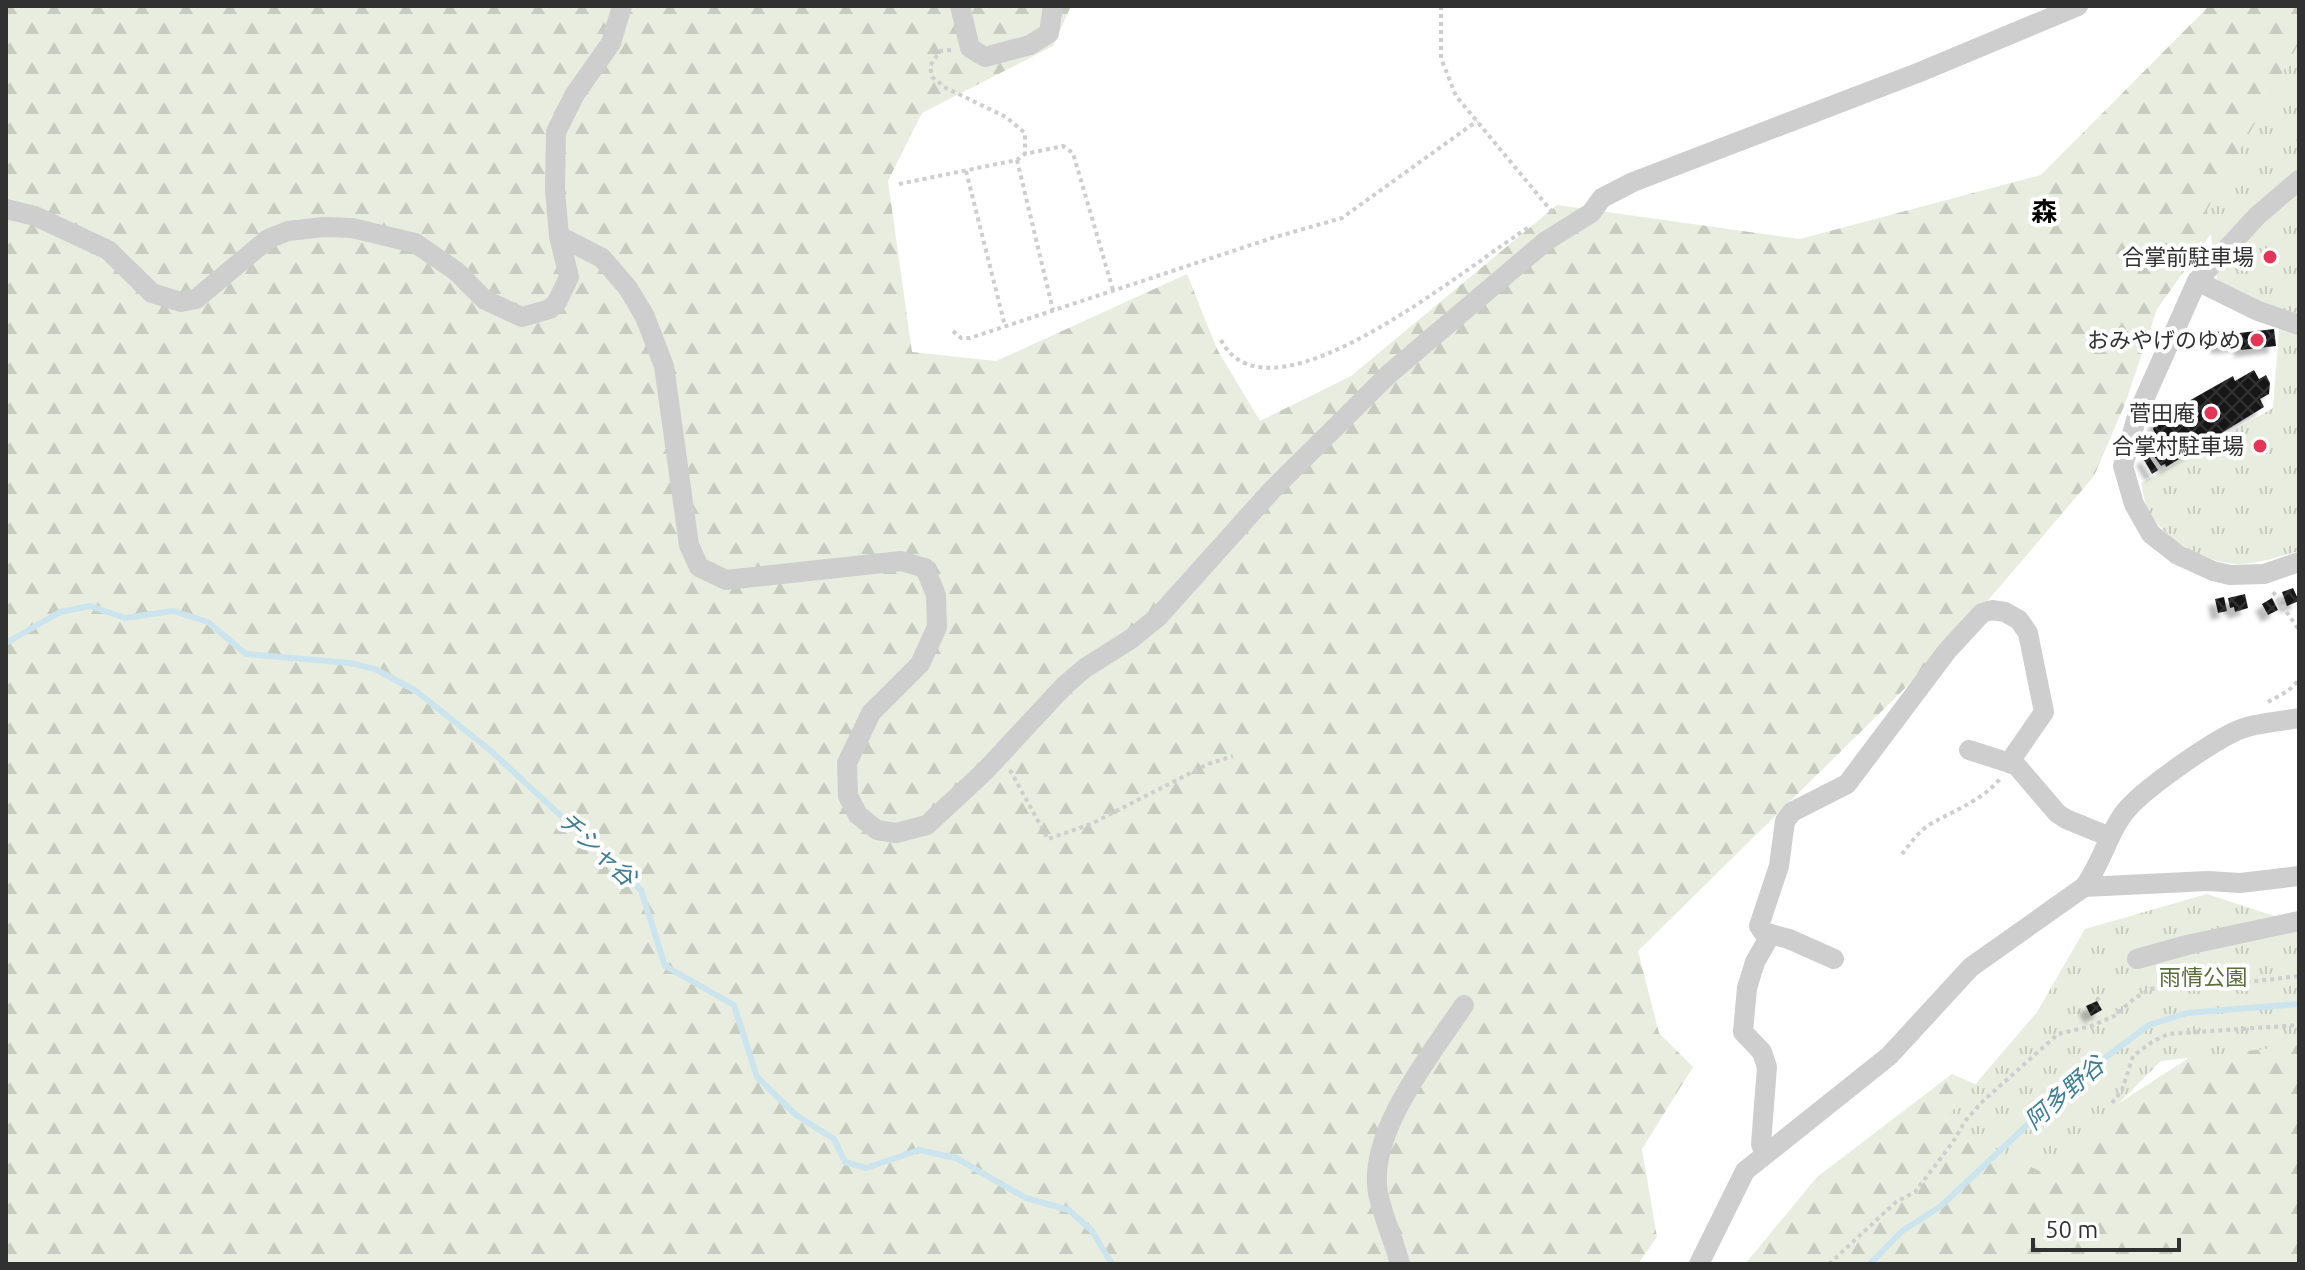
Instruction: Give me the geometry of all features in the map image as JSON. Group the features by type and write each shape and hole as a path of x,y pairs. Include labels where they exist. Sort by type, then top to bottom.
{"street":[{"path":"6,209 35,216 108,250 152,293 181,302 196,299 268,239 288,231 324,227 352,228 415,243 456,271 485,300 522,317 550,309 557,302 569,277 559,236 555,190 556,132 575,94 611,43 622,6"},
{"path":"960,6 970,48 985,57 1030,45 1049,33 1053,6"},
{"path":"559,236 602,258 628,288 645,317 664,366 689,545 699,567 726,580 901,561 925,568 936,595 937,627 920,664 871,713 847,763 848,796 858,815 877,830 896,833 927,825 1001,754 1064,686 1158,617 1272,490 1389,374 1546,241 1591,213 1602,198 1633,182 1920,72 2078,6"},
{"path":"2299,180 2257,216 2197,281 2138,413 2123,466 2134,504 2151,534 2178,555 2230,575 2252,576 2299,562"},
{"path":"2197,281 2258,311 2299,325"},
{"path":"1834,959 1763,932 1759,926 1779,866 1785,821 1792,812 1847,784 1947,651 1982,613 1992,610 2005,612 2019,620 2028,633 2044,712 2011,764"},
{"path":"1699,1264 1745,1171 1889,1056 1971,967 2084,887 2096,871 2110,837 2129,807 2180,767 2234,731 2299,718"},
{"path":"1969,750 2016,765 2057,813 2110,837"},
{"path":"2084,887 2208,881 2240,883 2299,876"},
{"path":"2137,959 2299,921"},
{"path":"1765,1154 1761,1144 1767,1067 1762,1052 1743,1032 1747,988 1755,962 1771,934"},
{"path":"1400,1264 1377,1190 1380,1158 1399,1101 1464,1005"}],"path":[{"path":"1441,6 1441,58 1456,96 1553,213 1565,210"},
{"path":"970,48 940,51 930,66 932,77 946,88 1006,117 1025,133 1025,154"},
{"path":"953,331 961,338 970,338 1272,238 1342,218 1477,121"},
{"path":"899,184 1017,160 1025,154 1063,146 1073,153 1113,290"},
{"path":"1017,160 1053,310"},
{"path":"966,171 1005,326"},
{"path":"1221,340 1233,358 1249,367 1276,368 1305,362 1382,327 1540,221"},
{"path":"2252,576 2277,596 2299,630"},
{"path":"1001,754 1048,839 1091,824 1208,764 1233,756"},
{"path":"1902,854 1929,825 1963,810 1989,791 2011,764"},
{"path":"1829,1264 1896,1202 1915,1192 1965,1121 1983,1101 2058,1034 2091,1026 2114,1016 2151,989 2299,976"},
{"path":"2112,1103 2122,1090 2133,1056 2168,1034 2299,1025"}],"green space":[{"path":"6,6 1071,6 1053,46 922,113 888,181 912,352 996,361 1187,274 1217,349 1260,421 1351,376 1557,205 1800,239 2041,175 2209,6 2299,6 2299,160 2218,224 2157,309 2125,404 2094,476 1956,638 1638,951 1659,1033 1693,1067 1642,1149 1657,1237 1638,1264 6,1264"},
{"path":"2299,43 2299,551 2238,564 2198,554 2173,539 2147,507 2141,483 2273,408 2279,330 2267,310 2218,283 2207,210"},
{"name":"雨情公園","path":"2207,894 2299,924 2299,1045 2161,1061 2047,1175 1943,1122 2037,1012 2085,929"},
{"path":"2299,1031 2299,1264 1745,1264 1817,1177 1952,1074 2079,1129 2221,1037"}],"building":[{"path":"2236,329 2238,345 2218,347 2216,332"},
{"name":"おみやげのゆめ","path":"2274,329 2276,346 2241,350 2239,333"},
{"name":"菅田庵","path":"2254,370 2259,379 2266,375 2270,383 2269,394 2260,399 2264,407 2166,467 2165,464 2161,466 2145,444 2157,437 2153,429 2157,419 2233,376 2235,381"},
{"path":"2148,455 2158,470 2152,474 2143,458"},
{"path":"2293,588 2299,601 2287,606 2282,592"},
{"path":"2245,594 2248,608 2235,612 2234,607 2230,608 2228,598"},
{"path":"2224,597 2227,611 2218,613 2215,599"},
{"path":"2272,598 2278,610 2268,615 2262,604"},
{"path":"2097,1001 2102,1010 2091,1016 2086,1006"}],"waterway":[{"name":"チシャ谷","path":"6,643 60,612 90,606 125,618 173,611 208,622 246,654 350,663 375,669 416,691 491,751 641,890 665,966 734,1005 757,1077 796,1115 834,1139 845,1162 866,1168 919,1150 956,1158 1026,1198 1069,1210 1092,1231 1112,1264"},
{"name":"阿多野谷","path":"1870,1264 1902,1231 1941,1206 2074,1081 2149,1025 2187,1013 2299,1004"}],"place":[{"name":"合掌前駐車場","path":"2270,257"},
{"name":"おみやげのゆめ","path":"2257,340"},
{"name":"菅田庵","path":"2211,413"},
{"name":"合掌村駐車場","path":"2260,446"}],"district":[{"name":"森","path":"2044,212"}]}
